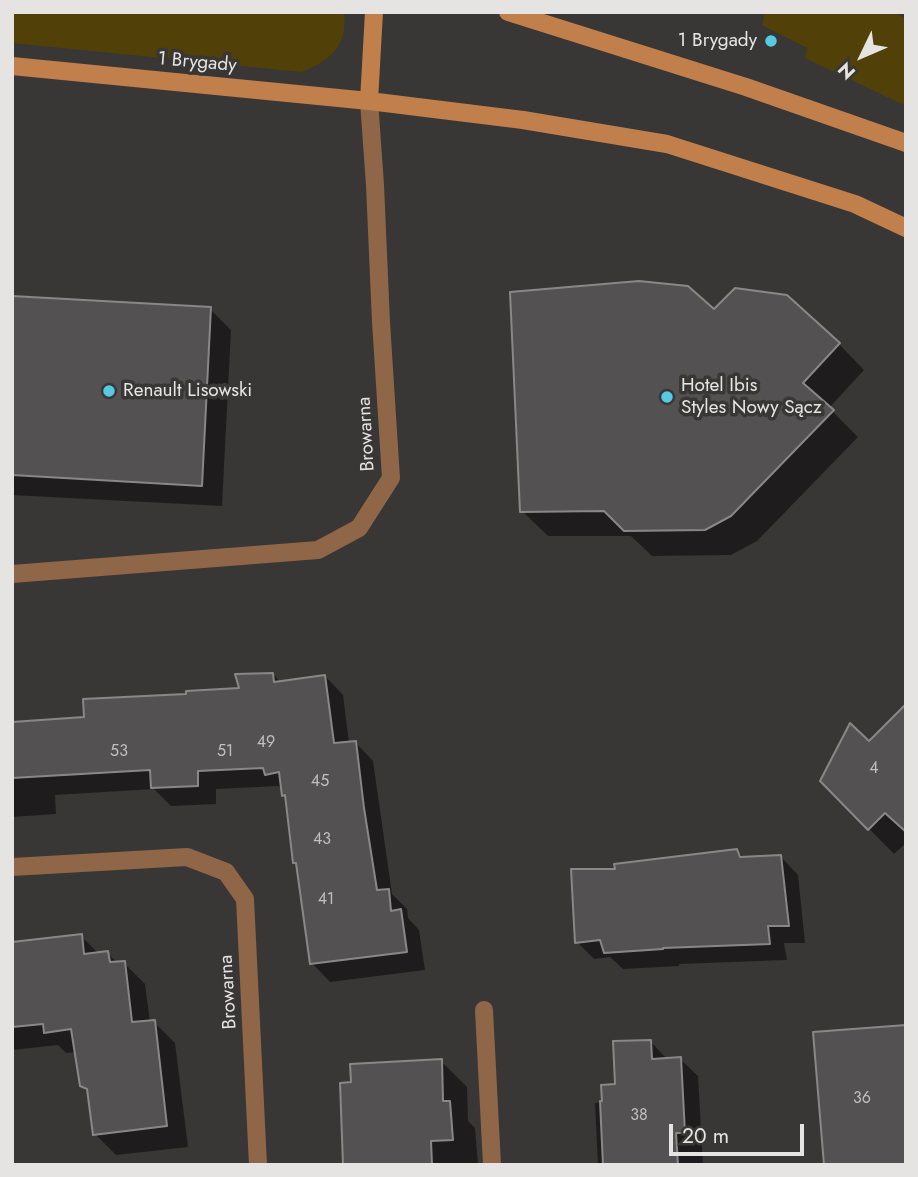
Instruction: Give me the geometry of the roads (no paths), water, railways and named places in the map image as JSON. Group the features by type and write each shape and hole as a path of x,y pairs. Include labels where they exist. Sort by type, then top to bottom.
{"street":[{"path":"369,101 374,12"},
{"path":"509,12 746,87 906,143"},
{"name":"1 Brygady","path":"12,66 369,101 523,120 667,144 855,204 906,228"},
{"name":"Browarna","path":"12,574 318,550 359,528 391,478 369,101"},
{"name":"Browarna","path":"12,867 187,857 226,872 245,899 258,1165"},
{"path":"484,1010 492,1165"}],"place":[{"name":"1 Brygady","path":"771,41"},
{"name":"Renault Lisowski","path":"109,391"},
{"name":"Hotel Ibis Styles Nowy Sącz","path":"667,397"}]}
